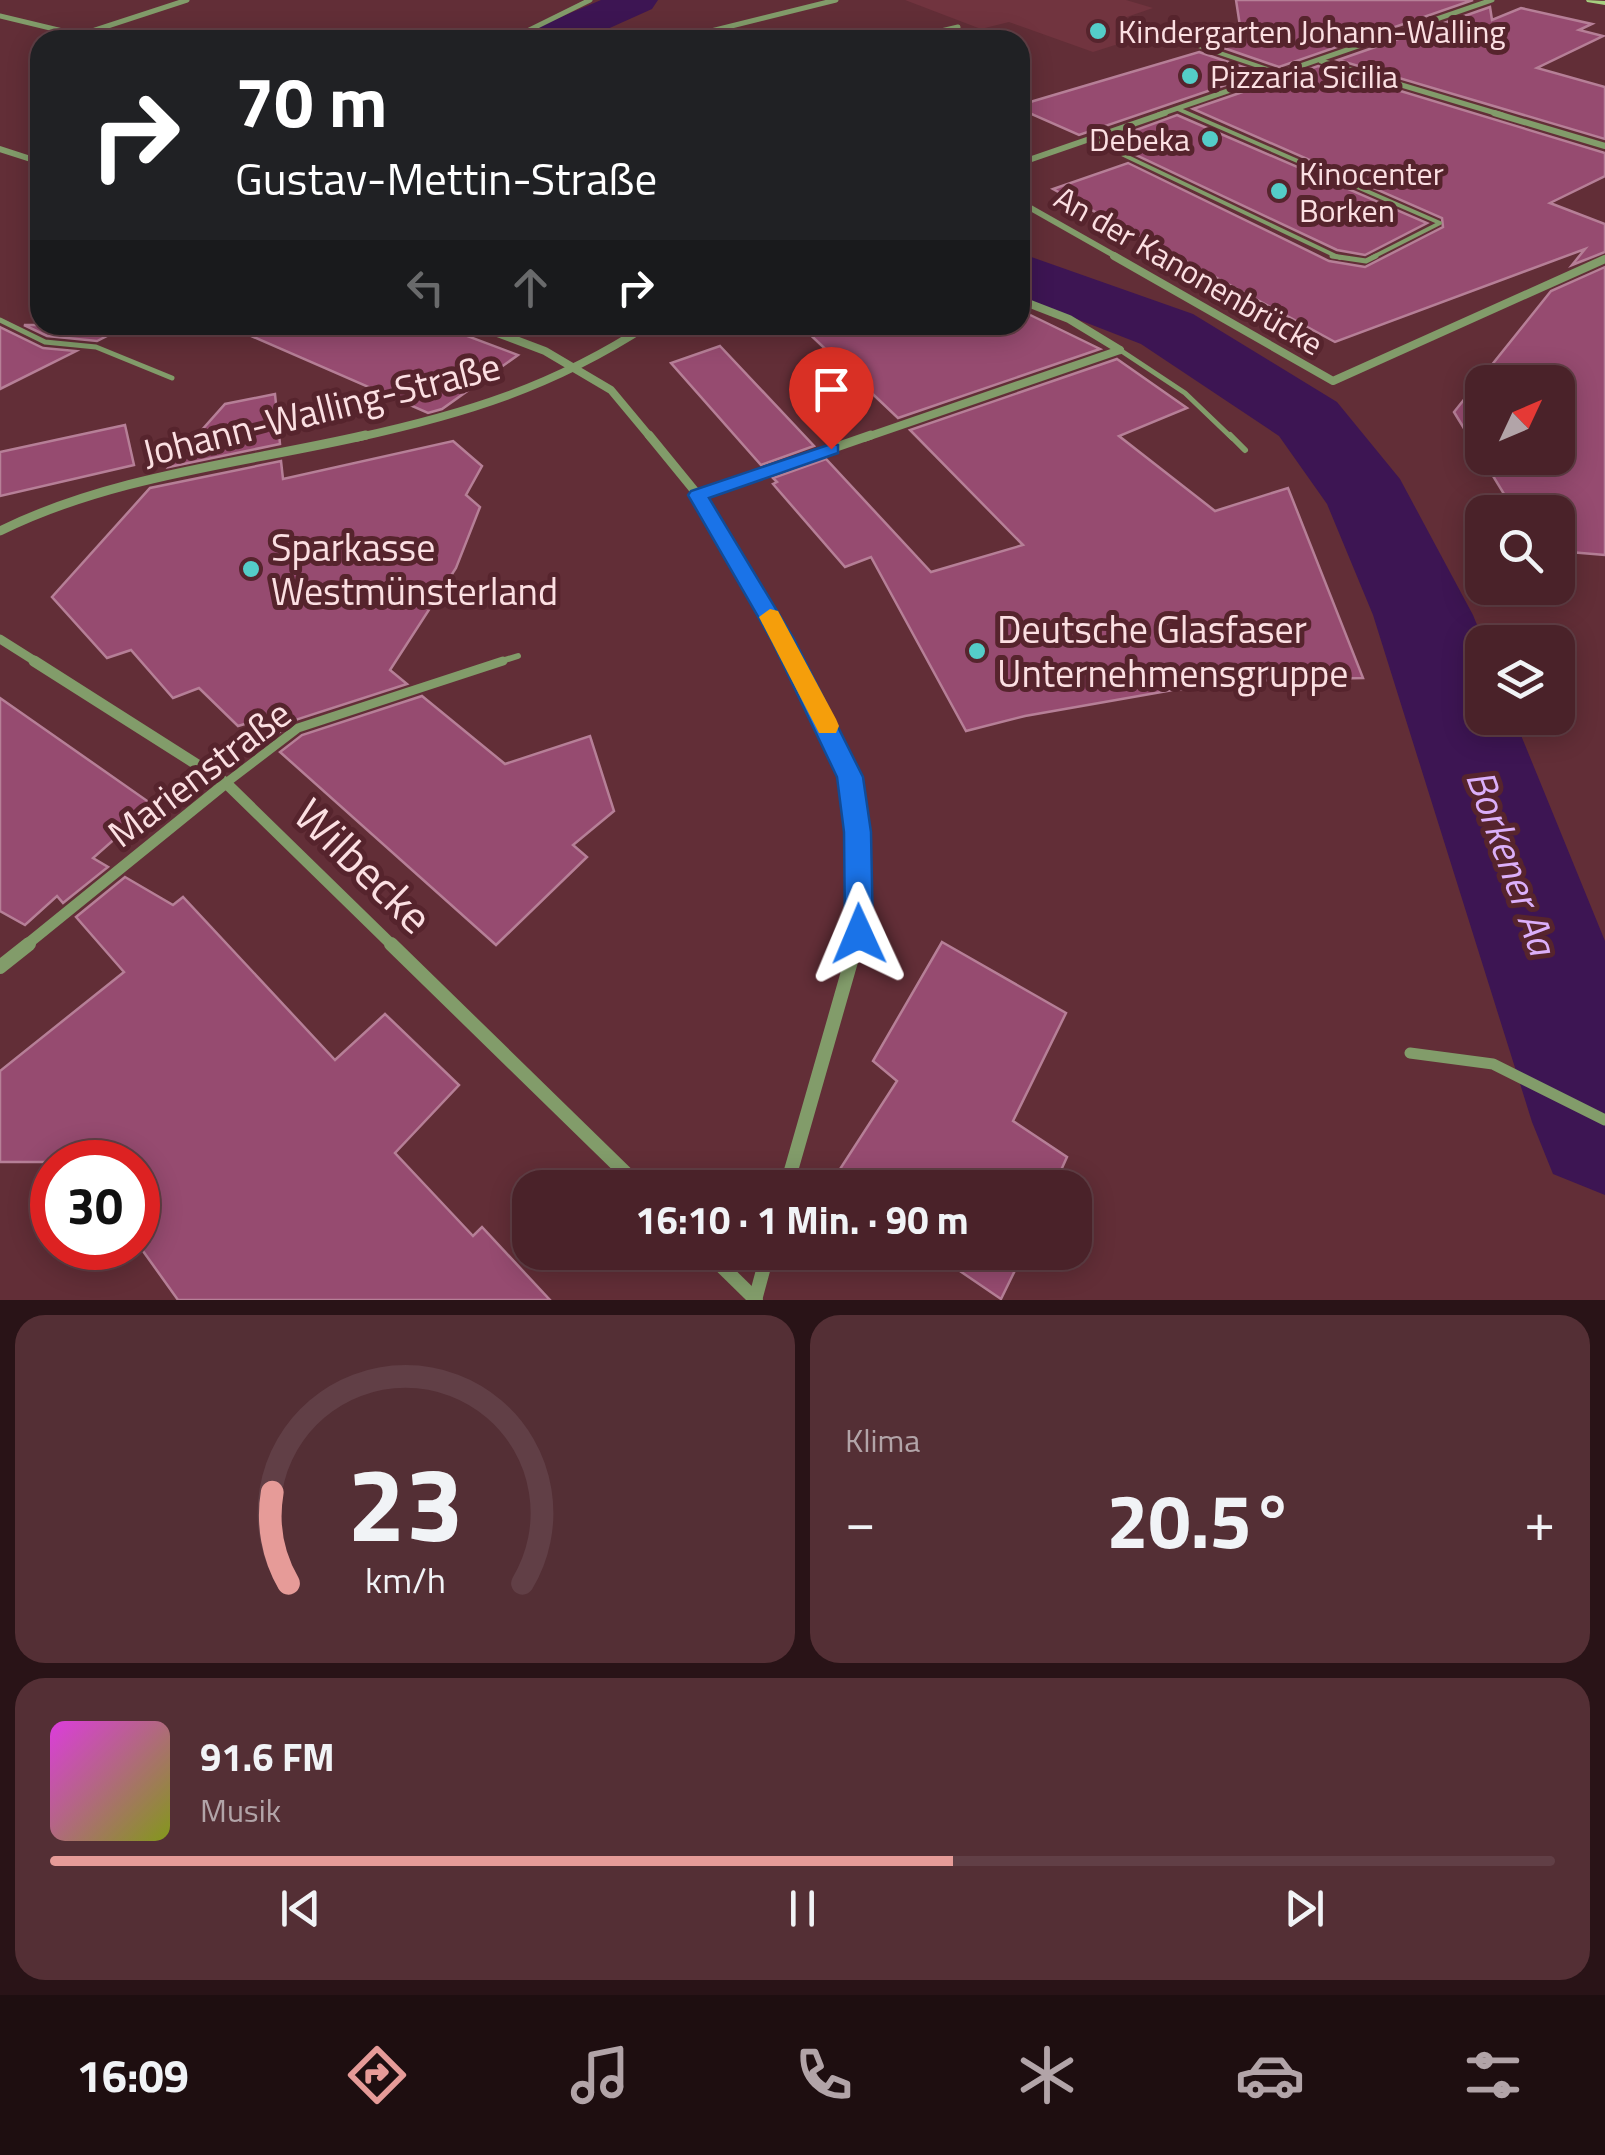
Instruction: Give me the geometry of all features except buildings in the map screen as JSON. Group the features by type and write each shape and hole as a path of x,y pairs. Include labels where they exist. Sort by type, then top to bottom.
{"main road":[{"path":"1590,0 1605,3"}],"street":[{"path":"95,30 187,0"},
{"path":"529,30 590,0"},
{"path":"718,30 836,0"},
{"path":"1030,160 1492,0"},
{"path":"0,16 59,30"},
{"path":"946,30 958,27"},
{"path":"1320,61 1605,146"},
{"path":"0,149 30,159"},
{"name":"An der Kanonenbrücke","path":"1030,208 1333,381 1605,259"},
{"path":"1030,304 1069,319 1120,350"},
{"path":"500,335 580,368 611,390 698,495 819,708 850,777 858,832 859,934 791,1170"},
{"name":"Johann-Walling-Straße","path":"0,531 40,510 121,488 453,414 580,368 632,335"},
{"path":"698,495 1120,350"},
{"name":"Wilbecke","path":"0,639 226,783 623,1170"},
{"name":"Marienstraße","path":"0,967 226,783"},
{"path":"726,1270 756,1300"},
{"path":"756,1300 764,1270"}],"lane":[{"path":"1178,39 1282,74"},
{"path":"1090,139 1336,258 1366,261 1440,223 1178,109"},
{"path":"0,320 30,335"},
{"path":"31,335 45,342 96,347 172,378"},
{"path":"1120,350 1185,393 1245,450"},
{"name":"Marienstraße","path":"226,783 298,728 518,656"},
{"path":"1410,1052 1494,1064 1605,1120"}],"shaded area":[{"path":"905,0 1126,0 1153,8 1118,20 1156,32 1093,52 1009,22 981,29"}],"waterway":[{"name":"Borkener Aa","path":"569,30 637,0"},
{"name":"Borkener Aa","path":"1030,277 1167,329 1308,419 1369,499 1423,615 1605,1122"}],"slow traffic":[{"path":"770,617 827,726"}],"place":[{"name":"Kindergarten Johann-Walling","path":"1098,31"},
{"name":"Pizzaria Sicilia","path":"1190,76"},
{"name":"Debeka","path":"1210,139"},
{"name":"Kinocenter Borken","path":"1279,191"},
{"name":"Sparkasse Westmünsterland","path":"251,569"},
{"name":"Deutsche Glasfaser Unternehmensgruppe","path":"977,651"}],"route":[{"path":"831,449 698,495 783,639 850,777 858,832 859,934"}]}
